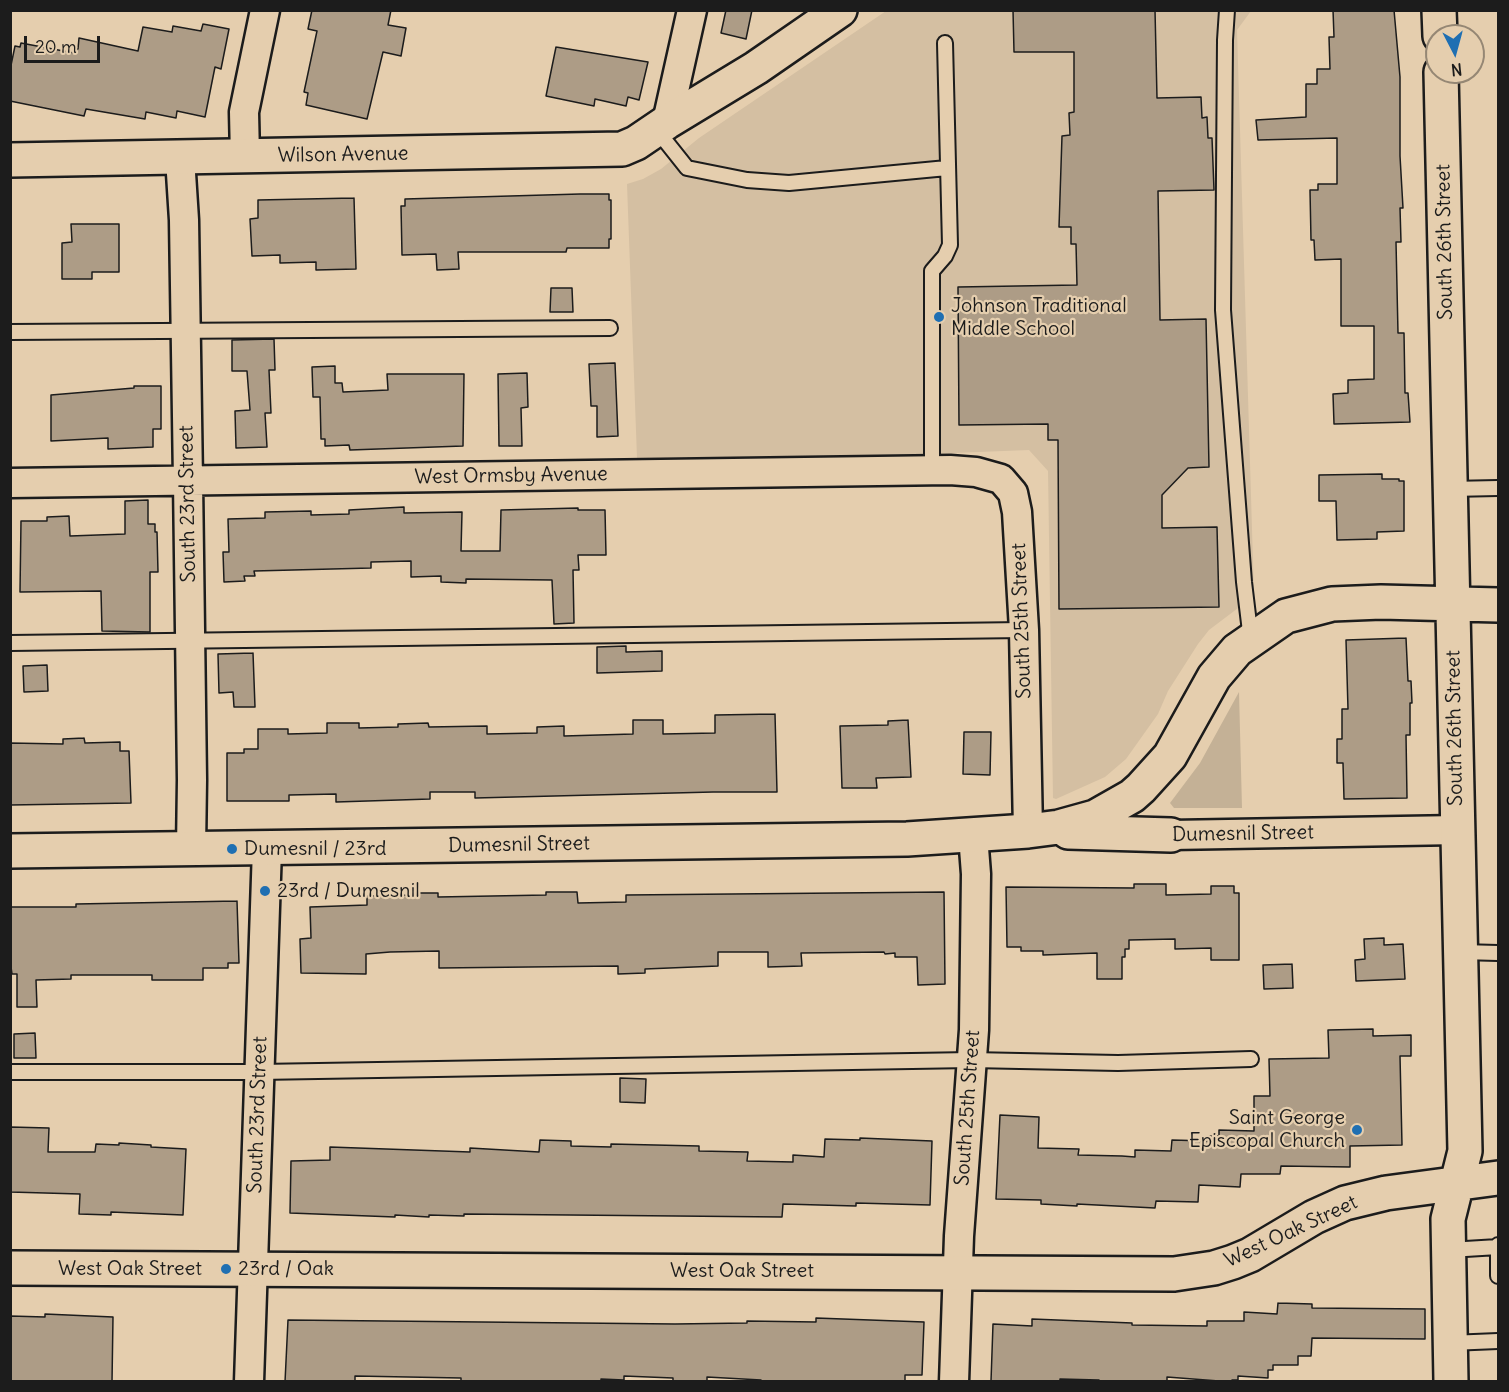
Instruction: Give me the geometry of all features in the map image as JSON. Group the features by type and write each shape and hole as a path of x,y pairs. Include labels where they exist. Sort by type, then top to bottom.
{"main road":[{"name":"Wilson Avenue","path":"10,160 622,149 636,143 756,68 840,10"},
{"name":"South 26th Street","path":"1441,84 1465,1151 1448,1219 1451,1382"},
{"name":"Dumesnil Street","path":"10,851 907,839 1028,831 1059,826 1095,817 1132,796 1170,756 1214,677 1237,650 1286,616 1332,604 1381,602 1498,605"},
{"name":"Dumesnil Street","path":"1028,831 1171,835"},
{"name":"West Oak Street","path":"10,1268 1174,1274 1214,1268 1250,1255 1314,1217 1345,1203 1386,1193 1498,1178"}],"street":[{"path":"245,157 244,111 265,10"},
{"path":"661,126 692,10"},
{"name":"South 23rd Street","path":"180,158 184,220 186,330 191,849"},
{"name":"West Ormsby Avenue","path":"10,483 932,470 976,472 1001,479 1008,485"},
{"name":"South 25th Street","path":"1008,485 1013,493 1017,512 1024,630 1028,831"},
{"name":"Dumesnil Street","path":"1171,835 1458,830"},
{"name":"South 25th Street","path":"954,1382 958,1272 974,1030 976,874 973,835"},
{"name":"South 23rd Street","path":"249,1382 267,848"}],"lane":[{"path":"1227,10 1223,310 1244,582 1251,640"},
{"path":"932,470 932,272 945,256 950,245 945,44"},
{"path":"661,126 687,168 747,180 789,183 947,168"},
{"path":"10,332 610,328"},
{"path":"1450,489 1498,488"},
{"path":"10,643 1024,630"},
{"path":"1461,952 1498,953"},
{"path":"10,1072 259,1072 971,1060 1118,1063 1251,1059"},
{"path":"1449,1250 1498,1246 1498,1276"},
{"path":"1450,1343 1498,1341"}],"shaded area":[{"name":"Johnson Traditional Middle School","path":"886,11 1251,11 1237,30 1254,596 1209,630 1198,644 1168,691 1158,714 1126,759 1105,777 1056,799 1053,798 1048,471 1029,450 902,455 637,458 627,184 643,179 661,169 699,138"},
{"path":"1239,692 1242,808 1174,808 1170,803 1200,763"}],"building":[{"path":"312,10 391,10 388,25 406,28 401,56 383,52 367,119 306,105 308,93 304,92 317,31 308,29"},
{"path":"726,10 752,10 746,39 721,33"},
{"path":"1013,10 1155,10 1157,98 1201,97 1202,118 1207,117 1208,138 1212,138 1214,190 1158,191 1160,320 1206,319 1209,467 1188,468 1162,495 1162,528 1217,527 1219,607 1059,609 1058,440 1048,440 1048,424 959,425 958,287 1077,285 1076,244 1071,244 1071,227 1059,227 1062,136 1070,135 1069,113 1074,112 1074,52 1014,52"},
{"path":"1333,10 1394,10 1400,77 1400,156 1403,208 1400,208 1401,242 1396,242 1398,333 1404,333 1405,393 1408,393 1410,422 1334,424 1333,394 1348,393 1348,380 1374,379 1374,326 1341,326 1341,259 1315,260 1314,240 1311,240 1310,190 1318,190 1318,184 1337,184 1337,138 1258,140 1256,120 1306,117 1306,84 1317,84 1317,69 1330,69 1329,37 1334,37"},
{"path":"203,24 229,29 221,69 215,67 205,117 177,111 176,118 146,112 145,119 86,109 84,116 10,101 10,70 15,46 20,47 21,43 74,53 75,49 78,49 79,38 138,51 143,27 172,32 173,26 201,31"},
{"path":"556,47 648,62 639,100 628,97 626,106 595,99 594,106 546,96"},
{"path":"609,194 611,239 609,239 609,248 567,248 566,252 458,252 459,269 437,270 436,254 402,255 401,206 405,206 405,199"},
{"path":"354,198 356,269 316,270 316,262 280,263 280,255 252,256 250,219 258,218 258,200"},
{"path":"71,224 119,224 119,272 92,272 92,279 62,279 62,243 72,242"},
{"path":"551,288 572,288 573,312 550,312"},
{"path":"274,339 275,370 269,370 271,413 265,413 267,447 236,448 235,411 250,410 247,371 232,371 232,340"},
{"path":"615,363 618,436 597,437 597,406 591,406 589,364"},
{"path":"335,366 335,383 342,383 343,392 388,390 387,374 464,374 463,446 350,450 349,445 325,446 325,439 321,439 320,397 313,397 312,367"},
{"path":"527,373 528,407 521,408 522,446 499,446 498,374"},
{"path":"134,386 161,386 161,429 153,429 153,447 108,449 108,438 51,441 51,395 134,388"},
{"path":"1382,474 1382,479 1404,481 1404,531 1377,532 1377,539 1337,540 1336,501 1319,501 1319,475"},
{"path":"148,500 148,524 155,524 155,532 157,532 158,572 150,572 150,632 102,631 101,591 20,592 21,521 47,521 47,517 69,516 70,536 125,534 125,501"},
{"path":"404,507 404,513 462,512 461,551 500,551 501,510 578,508 578,510 605,510 606,555 578,555 579,570 573,570 574,623 554,624 552,580 466,579 466,583 441,582 441,576 411,577 411,561 371,562 371,568 254,571 255,576 244,576 245,581 224,582 223,552 229,552 228,519 265,518 265,512 311,511 311,515 349,514 349,510"},
{"path":"1406,638 1408,681 1411,681 1412,703 1410,703 1410,735 1406,735 1407,798 1344,799 1343,763 1337,763 1337,739 1342,739 1342,709 1348,709 1346,640"},
{"path":"626,646 626,652 662,651 662,671 597,673 597,647"},
{"path":"253,653 255,707 234,707 233,692 219,693 218,654"},
{"path":"47,665 48,691 24,692 23,666"},
{"path":"775,714 777,792 475,798 475,792 430,792 430,799 336,802 336,794 289,795 289,801 227,801 227,753 244,753 244,749 258,749 258,729 288,729 288,734 327,733 327,723 359,723 359,728 398,727 398,724 428,723 429,727 487,726 487,734 537,733 537,727 564,726 564,736 633,734 633,720 663,720 663,734 715,733 715,715"},
{"path":"908,720 911,777 876,778 877,788 842,788 840,726 888,725 888,721"},
{"path":"964,732 991,732 990,775 963,774"},
{"path":"84,738 85,743 120,742 120,751 129,751 131,803 10,805 10,743 63,744 63,739"},
{"path":"1134,884 1166,884 1166,895 1211,894 1211,886 1234,886 1234,893 1239,893 1239,960 1211,960 1211,948 1175,949 1175,939 1129,940 1129,949 1125,949 1125,957 1122,957 1122,979 1097,979 1097,953 1043,955 1043,951 1021,951 1021,947 1007,947 1006,887 1134,888"},
{"path":"546,892 577,892 578,903 626,902 626,895 944,892 945,984 918,985 917,957 895,957 895,953 885,954 884,952 801,953 802,966 768,967 768,952 718,952 718,966 645,969 645,973 618,974 618,966 439,968 439,951 390,952 366,954 366,974 301,973 300,939 311,938 310,907 367,905 367,896 408,895 408,893 438,893 438,897 546,895"},
{"path":"237,901 239,963 228,963 228,968 203,968 203,980 152,980 152,975 71,975 71,979 36,980 37,1007 17,1007 17,974 12,974 10,960 11,907"},
{"path":"1384,938 1384,945 1403,944 1405,979 1356,981 1355,960 1365,959 1364,939"},
{"path":"1292,964 1293,988 1264,989 1263,965"},
{"path":"1373,1029 1373,1036 1411,1035 1411,1056 1400,1056 1402,1145 1350,1146 1350,1167 1281,1166 1280,1174 1241,1174 1240,1187 1199,1185 1198,1202 1156,1201 1155,1208 1041,1204 1041,1200 996,1199 1000,1115 1039,1117 1038,1148 1079,1149 1078,1155 1135,1157 1135,1150 1171,1151 1172,1140 1207,1141 1207,1136 1219,1136 1219,1130 1254,1131 1254,1096 1270,1096 1269,1059 1329,1058 1328,1030"},
{"path":"35,1033 36,1058 14,1058 14,1034"},
{"path":"620,1078 646,1079 645,1103 620,1102"},
{"path":"10,1127 49,1128 48,1152 95,1152 96,1144 119,1145 119,1143 186,1149 183,1215 111,1212 111,1215 79,1214 80,1194 10,1192"},
{"path":"860,1138 932,1141 930,1205 783,1204 782,1217 464,1214 464,1216 429,1215 429,1217 395,1215 395,1217 290,1213 291,1161 330,1160 330,1147 470,1152 470,1148 539,1152 540,1140 571,1141 571,1146 611,1147 611,1144 699,1146 699,1151 748,1152 747,1161 793,1162 793,1155 824,1157 825,1139 860,1140"},
{"path":"1278,1303 1312,1304 1312,1308 1425,1309 1425,1339 1312,1338 1311,1356 1298,1356 1298,1365 1273,1365 1273,1370 1268,1370 1268,1378 1238,1376 1238,1380 1232,1380 1232,1382 1167,1377 1167,1382 1099,1382 1099,1380 1060,1379 1060,1382 991,1381 993,1324 1032,1326 1032,1319 1132,1323 1132,1325 1207,1326 1207,1321 1244,1321 1244,1312 1277,1314"},
{"path":"45,1314 113,1317 112,1382 10,1382 10,1316 45,1317"},
{"path":"816,1318 924,1322 922,1375 905,1375 905,1382 761,1382 761,1380 707,1377 707,1382 673,1382 673,1378 624,1376 624,1380 601,1379 601,1382 461,1382 461,1378 355,1376 355,1382 285,1382 288,1320 675,1324 747,1323 747,1321 816,1322"}],"place":[{"name":"Johnson Traditional Middle School","path":"939,317"},
{"name":"Dumesnil / 23rd","path":"232,849"},
{"name":"23rd / Dumesnil","path":"265,891"},
{"name":"Saint George Episcopal Church","path":"1357,1130"},
{"name":"23rd / Oak","path":"226,1269"}]}
